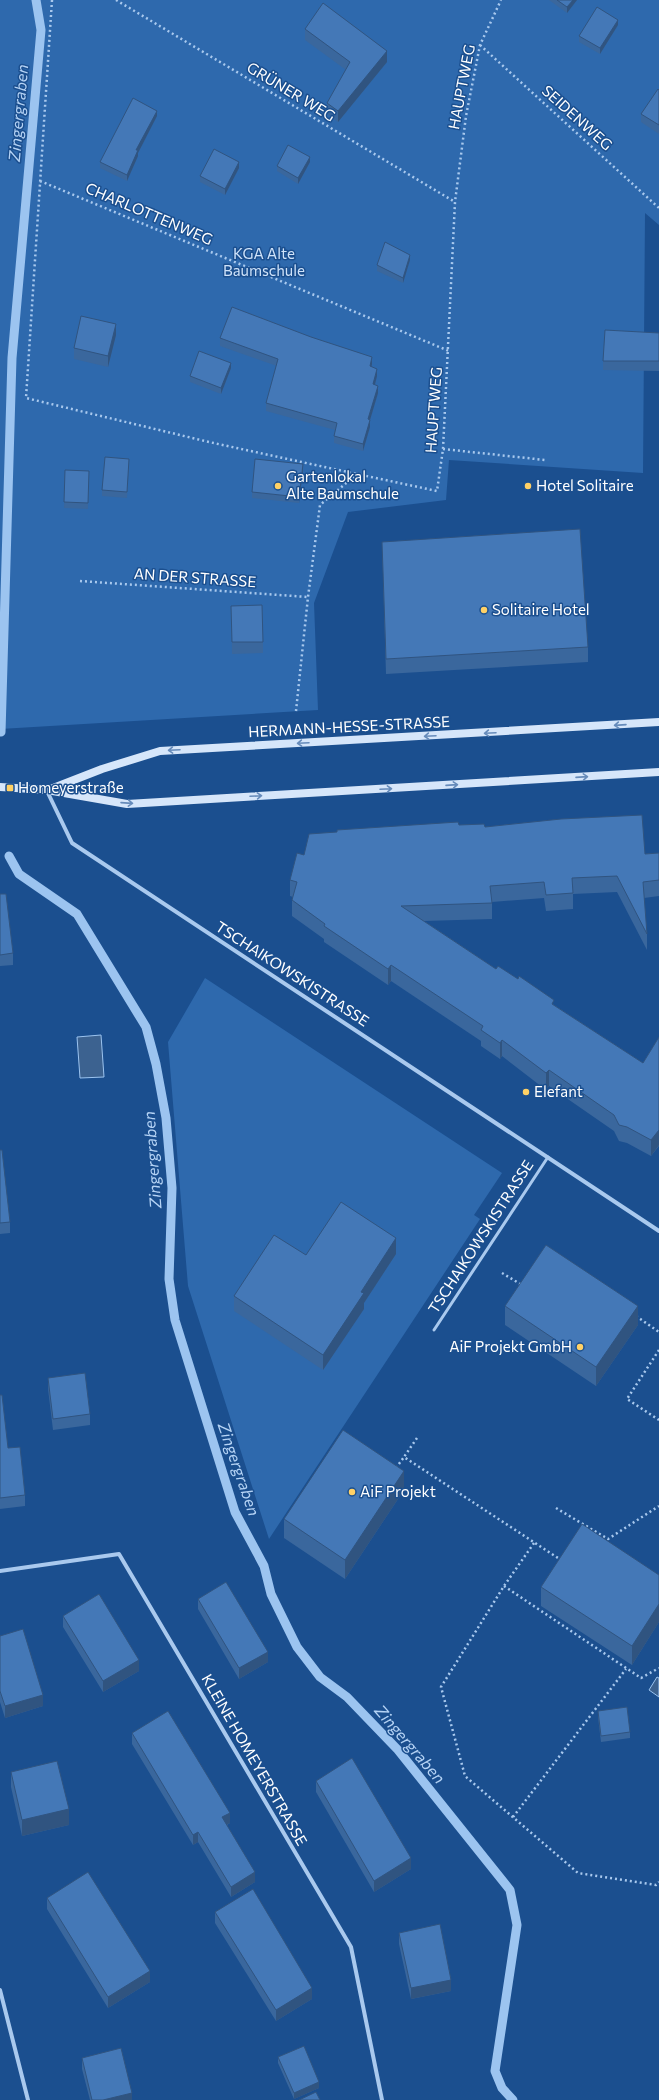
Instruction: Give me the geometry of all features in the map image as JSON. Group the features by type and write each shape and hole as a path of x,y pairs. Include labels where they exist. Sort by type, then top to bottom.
{"main road":[{"name":"HERMANN-HESSE-STRASSE","path":"47,790 102,769 160,751 659,722"},
{"name":"HERMANN-HESSE-STRASSE","path":"0,787 47,790 127,804 659,772"}],"street":[{"name":"TSCHAIKOWSKISTRASSE","path":"47,790 72,843 659,1231"},
{"name":"KLEINE HOMEYERSTRASSE","path":"0,1572 119,1554 351,1948 382,2100"},
{"path":"0,1990 28,2100"}],"lane":[{"name":"TSCHAIKOWSKISTRASSE","path":"434,1330 548,1158"}],"path":[{"path":"52,0 26,398 209,442 357,474"},
{"name":"GRÜNER WEG","path":"116,0 455,202"},
{"name":"HAUPTWEG","path":"357,474 437,491 444,449 455,202 466,116 480,45 501,0"},
{"name":"SEIDENWEG","path":"480,45 659,208"},
{"name":"CHARLOTTENWEG","path":"40,181 449,351"},
{"path":"444,449 545,460"},
{"path":"296,710 308,597 320,505 357,474"},
{"name":"AN DER STRASSE","path":"80,581 308,597"},
{"path":"502,1273 529,1289"},
{"path":"635,1315 659,1332"},
{"path":"659,1350 627,1399 659,1420"},
{"path":"392,1474 417,1438"},
{"path":"404,1457 562,1561"},
{"path":"556,1508 608,1539 659,1506"},
{"path":"534,1543 504,1586 441,1687 465,1776 578,1873 656,1885 659,1882"},
{"path":"504,1586 641,1678 659,1668"},
{"path":"513,1817 626,1669"}],"green space":[{"name":"KGA Alte Baumschule","path":"0,0 659,0 659,225 645,213 643,473 449,460 446,500 348,512 314,603 318,710 0,729"},
{"path":"205,978 502,1173 474,1215 480,1219 269,1539 188,1286 168,1042"}],"shaded area":[{"path":"101,1035 104,1077 80,1078 77,1037"},
{"path":"657,1677 659,1678 659,1697 649,1690"}],"building":[{"path":"557,0 573,0 567,7"},
{"path":"323,3 387,51 338,111 327,103 350,62 305,29"},
{"path":"597,7 618,20 600,48 579,36"},
{"path":"658,89 659,90 659,125 641,114"},
{"path":"133,98 157,111 136,150 138,150 127,175 100,162"},
{"path":"288,145 310,157 298,178 277,166"},
{"path":"214,149 239,162 225,189 200,176"},
{"path":"385,242 410,255 403,278 377,265"},
{"path":"232,307 311,337 372,357 370,366 377,369 373,384 378,386 368,419 370,420 363,444 334,436 337,423 266,403 278,359 220,338"},
{"path":"81,316 116,324 108,356 74,348"},
{"path":"605,330 659,333 659,361 603,361"},
{"path":"199,351 231,363 221,388 190,376"},
{"path":"105,457 129,459 127,492 102,490"},
{"path":"255,459 303,464 299,497 252,492"},
{"path":"65,470 89,471 88,503 64,502"},
{"name":"Solitaire Hotel","path":"580,529 588,647 386,659 382,542"},
{"path":"262,605 263,642 232,642 231,606"},
{"path":"642,815 645,854 659,853 659,880 643,882 647,934 617,876 572,878 573,893 546,895 544,882 490,886 492,903 401,906 496,969 498,966 518,979 519,976 554,1000 552,1004 643,1063 659,1037 659,1130 651,1140 627,1127 619,1125 614,1115 549,1070 546,1073 502,1040 500,1043 481,1030 483,1026 391,965 388,969 324,926 325,924 292,900 297,882 290,880 297,853 304,855 309,834 337,832 337,830 458,822 459,825 484,824 485,827 561,819"},
{"path":"0,894 6,894 13,953 0,955"},
{"path":"0,1150 2,1150 10,1222 0,1223"},
{"path":"341,1202 396,1238 361,1292 364,1293 323,1355 234,1296 274,1235 306,1255"},
{"name":"AiF Projekt GmbH","path":"546,1245 638,1306 596,1367 505,1306"},
{"path":"85,1373 90,1414 53,1419 48,1378"},
{"path":"0,1395 2,1395 8,1448 20,1447 25,1495 0,1498"},
{"path":"343,1430 404,1471 345,1560 284,1519"},
{"path":"582,1524 659,1575 659,1604 632,1646 541,1587"},
{"path":"226,1582 268,1652 239,1668 198,1599"},
{"path":"99,1594 139,1660 103,1681 63,1616"},
{"path":"23,1629 43,1695 5,1706 0,1691 0,1636"},
{"path":"627,1707 630,1732 601,1736 598,1711"},
{"path":"168,1711 230,1813 222,1817 255,1872 231,1887 198,1832 193,1835 132,1733"},
{"path":"352,1758 411,1858 374,1881 316,1781"},
{"path":"57,1761 69,1809 22,1820 11,1772"},
{"path":"88,1872 150,1971 108,1997 47,1898"},
{"path":"253,1889 312,1988 276,2010 215,1912"},
{"path":"440,1924 451,1980 411,1988 399,1933"},
{"path":"304,2046 319,2082 294,2093 278,2057"},
{"path":"121,2048 132,2093 103,2100 92,2100 82,2058"},
{"path":"316,2092 320,2100 299,2100"}],"waterway":[{"name":"Zingergraben","path":"1,732 12,358 41,30 36,0"},
{"name":"Zingergraben","path":"9,856 19,874 77,914 146,1027 156,1064 166,1118 172,1188 169,1279 175,1320 235,1512 264,1566 271,1594 297,1647 320,1677 347,1697 398,1750 510,1890 517,1925 495,2071 502,2088 513,2100"}],"place":[{"name":"Gartenlokal Alte Baumschule","path":"278,486"},
{"name":"Hotel Solitaire","path":"528,486"},
{"name":"Solitaire Hotel","path":"484,610"},
{"name":"Homeyerstraße","path":"10,788"},
{"name":"Elefant","path":"526,1092"},
{"name":"AiF Projekt GmbH","path":"580,1347"},
{"name":"AiF Projekt","path":"352,1492"}]}
